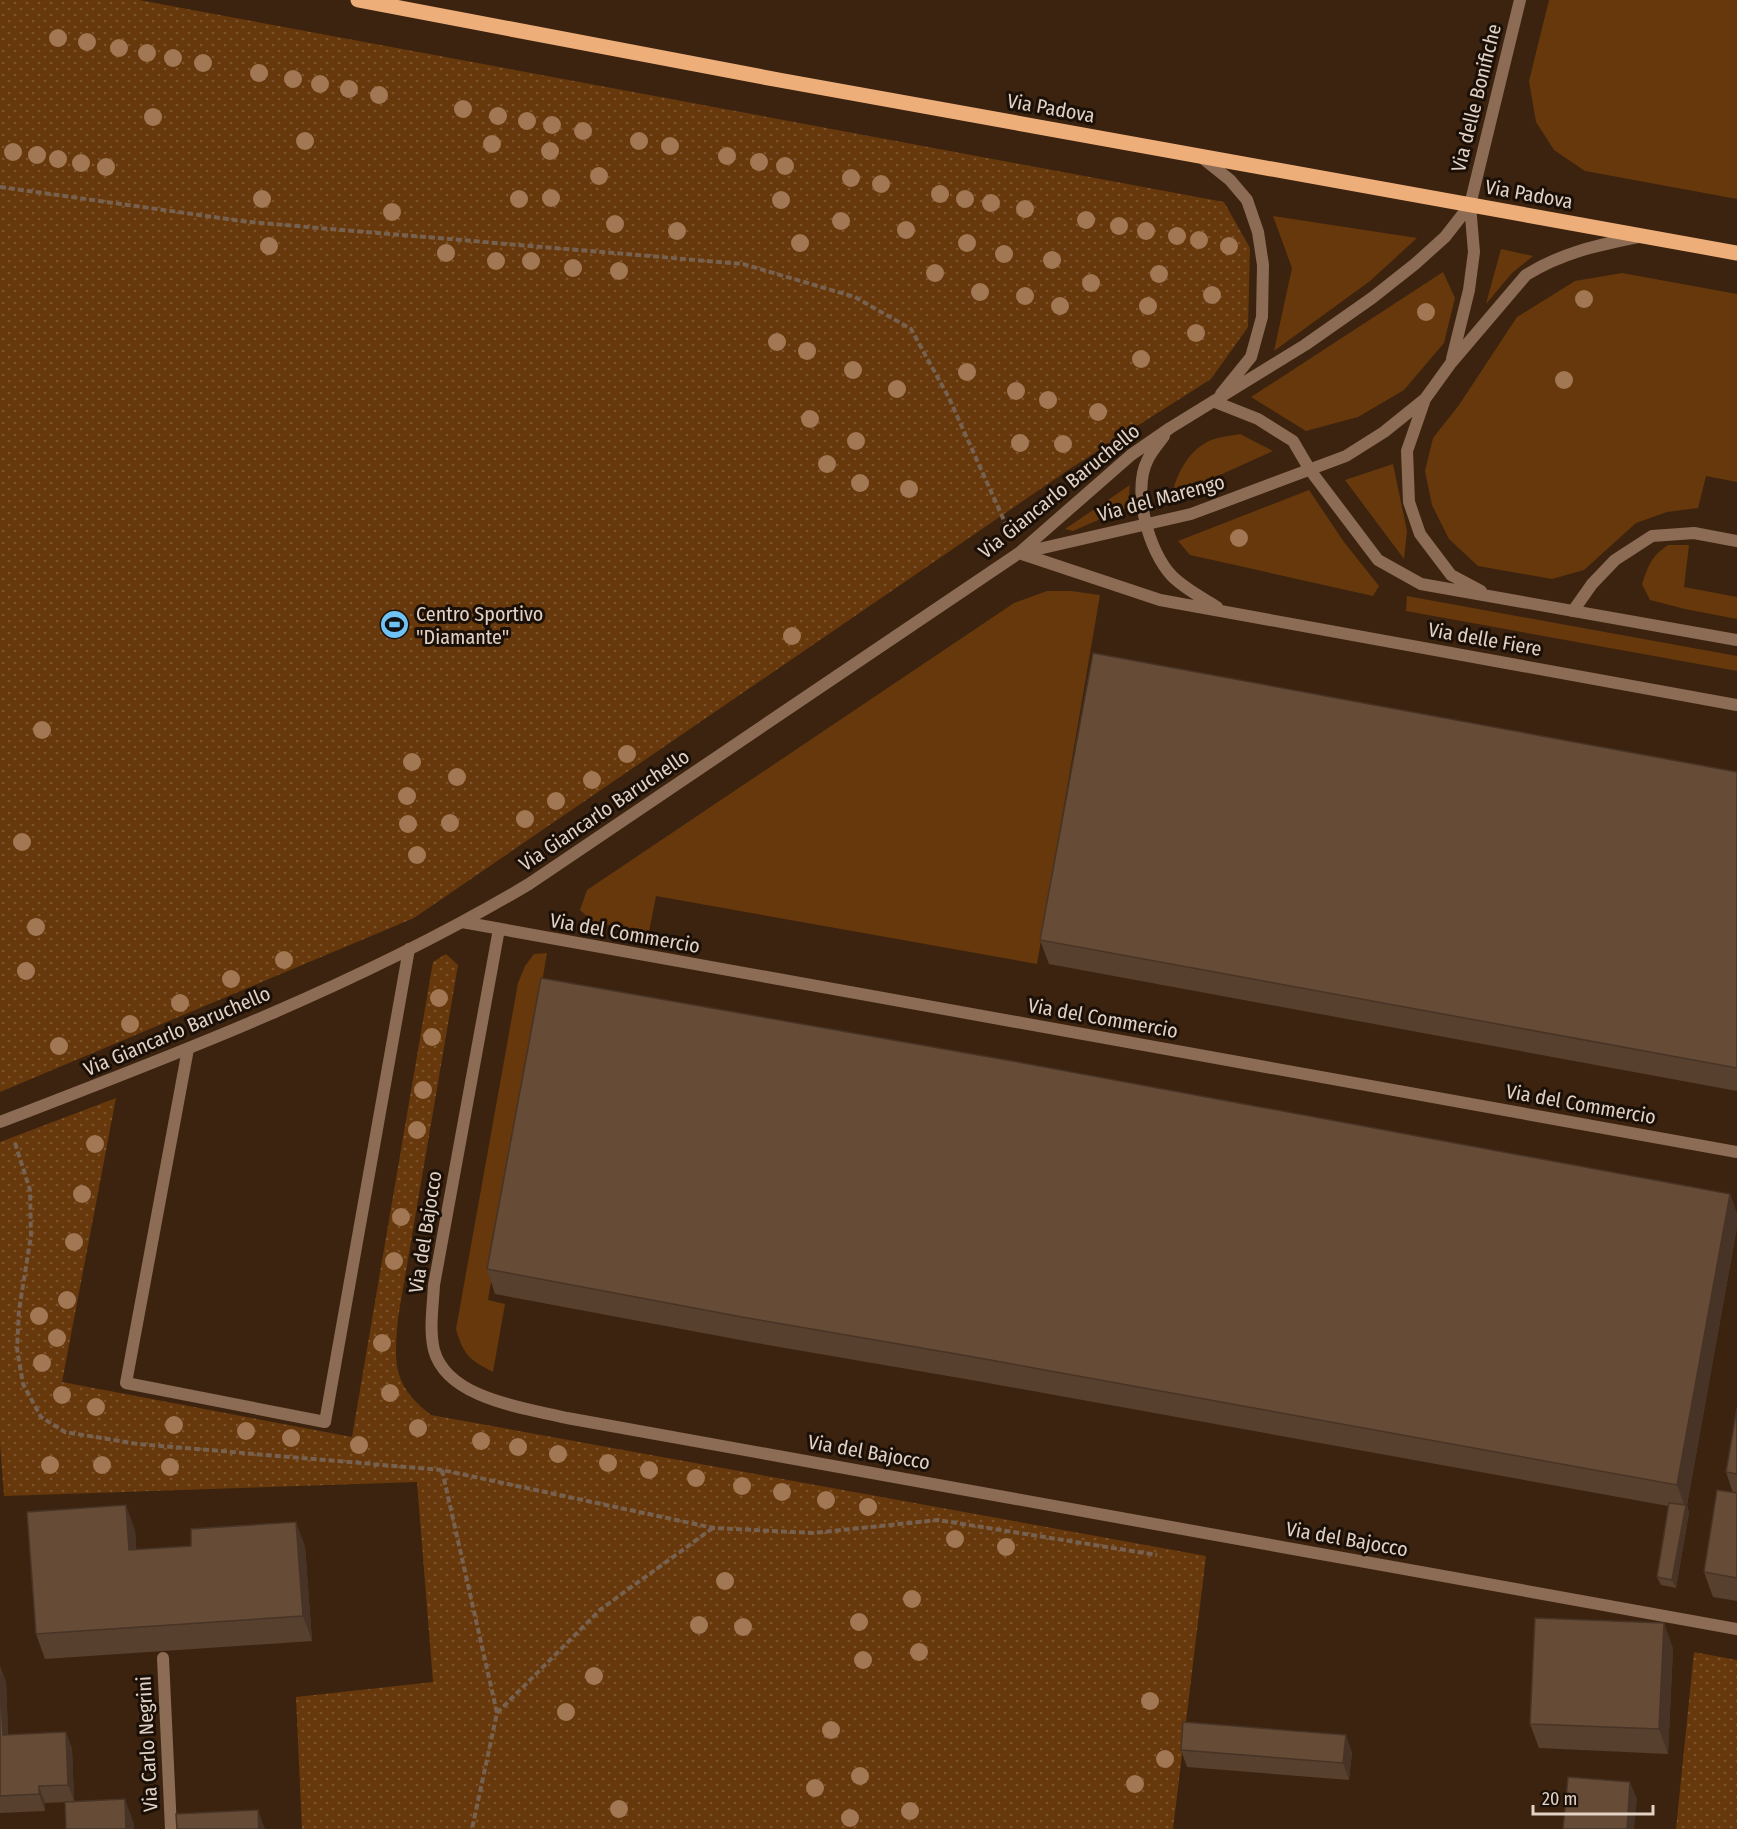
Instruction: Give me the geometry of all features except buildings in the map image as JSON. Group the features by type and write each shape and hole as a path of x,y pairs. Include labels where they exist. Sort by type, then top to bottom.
{"main road":[{"name":"Via Padova","path":"358,0 682,62 1737,252"}],"street":[{"name":"Via delle Bonifiche","path":"1470,205 1520,0"},
{"name":"Via Giancarlo Baruchello","path":"1200,156 1230,180 1247,200 1258,232 1263,265 1262,317 1251,357 1215,402"},
{"name":"Via Giancarlo Baruchello","path":"0,1122 188,1049 301,1000 462,922 539,877 1019,553 1131,455 1170,428 1305,345 1381,291 1445,237 1470,205"},
{"name":"Via del Marengo","path":"1451,363 1469,290 1474,252 1470,205"},
{"name":"Via del Marengo","path":"1019,553 1191,514 1346,456 1384,432 1425,399 1451,363 1526,275 1538,267 1583,248 1643,236"},
{"path":"1425,399 1407,451 1409,502 1420,534 1451,575 1493,597"},
{"path":"1215,402 1258,419 1293,441 1310,470 1377,561 1421,584 1737,640"},
{"name":"Via Giancarlo Baruchello","path":"1146,525 1142,493 1148,459 1170,428"},
{"name":"Via delle Fiere","path":"1146,525 1158,555 1170,574 1185,588 1226,612"},
{"path":"1574,611 1592,584 1615,560 1653,536 1694,533 1737,541"},
{"name":"Via delle Fiere","path":"1019,553 1160,600 1737,705"},
{"name":"Via del Commercio","path":"462,922 1737,1152"},
{"name":"Via del Bajocco","path":"499,929 434,1285 432,1328 435,1351 445,1372 472,1392 510,1405 567,1418 1737,1629"},
{"path":"188,1049 126,1383 325,1422 409,949"},
{"name":"Via Carlo Negrini","path":"163,1658 171,1829"}],"path":[{"path":"0,187 249,222 743,264 855,297 910,329 949,398 1019,553"},
{"path":"472,1829 497,1713 442,1470 714,1528 813,1533 938,1520 1162,1556"},
{"path":"497,1713 601,1610 714,1528"}],"shaded area":[{"path":"0,0 139,0 1224,202 1250,248 1248,327 1211,379 1071,468 414,918 0,1092"},
{"path":"1549,0 1737,0 1737,199 1585,171 1554,150 1536,122 1529,81"},
{"path":"1273,216 1417,238 1370,281 1274,351 1292,268"},
{"path":"1501,249 1533,256 1512,273 1486,304"},
{"path":"1443,272 1455,298 1444,343 1404,390 1358,417 1306,431 1251,397"},
{"path":"1622,273 1737,294 1737,482 1706,476 1698,508 1667,512 1636,523 1584,570 1552,579 1478,566 1449,539 1432,505 1425,471 1433,438 1459,405 1517,317 1575,281"},
{"path":"1240,434 1273,451 1171,497 1179,473 1193,452 1211,440"},
{"path":"1393,464 1407,531 1404,559 1345,480"},
{"path":"1130,485 1128,507 1073,531 1065,529"},
{"path":"1309,490 1344,542 1379,586 1373,596 1190,555 1178,541"},
{"path":"1668,545 1689,545 1684,587 1737,597 1737,619 1650,600 1642,584 1651,562"},
{"path":"1047,591 1071,591 1100,595 1037,964 656,896 649,932 593,922 580,910 587,890 1014,603"},
{"path":"1407,596 1737,656 1737,671 1406,611"},
{"path":"547,953 488,1300 505,1304 493,1372 469,1356 461,1345 456,1329 518,983 525,966 534,954"},
{"path":"446,954 458,965 398,1318 396,1361 402,1383 409,1394 431,1415 1206,1556 1173,1829 302,1829 296,1697 433,1682 417,1482 4,1496 0,1444 0,1142 116,1098 62,1382 352,1437 433,962"},
{"path":"1694,1652 1737,1660 1737,1829 1676,1829"}],"place":[{"name":"Centro Sportivo \"Diamante\"","path":"395,625"}]}
